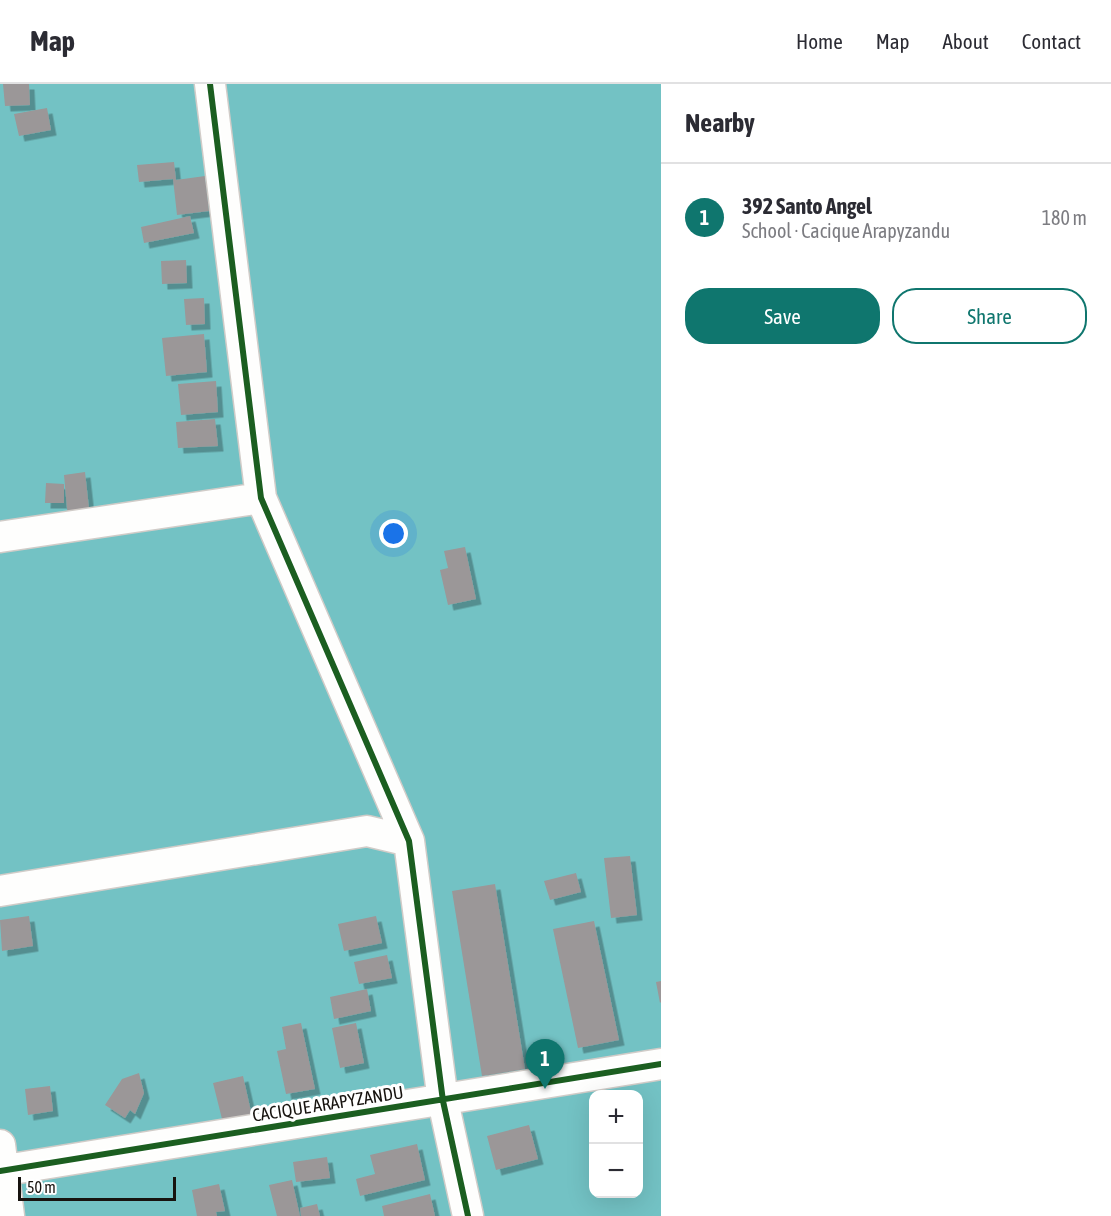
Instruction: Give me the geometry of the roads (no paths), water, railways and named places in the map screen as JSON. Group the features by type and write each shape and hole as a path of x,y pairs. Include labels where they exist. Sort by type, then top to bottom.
{"street":[{"path":"210,84 261,498 410,842 443,1101 468,1216"},
{"path":"0,537 261,498"},
{"path":"0,891 367,831 410,842"},
{"name":"CACIQUE ARAPYZANDU","path":"1,1162 443,1101 661,1064"},
{"path":"1,1162 9,1216"}],"water":[{"path":"0,84 661,84 661,1216 0,1216"}],"place":[{"name":"392 Santo Angel","path":"545,1089"}]}
